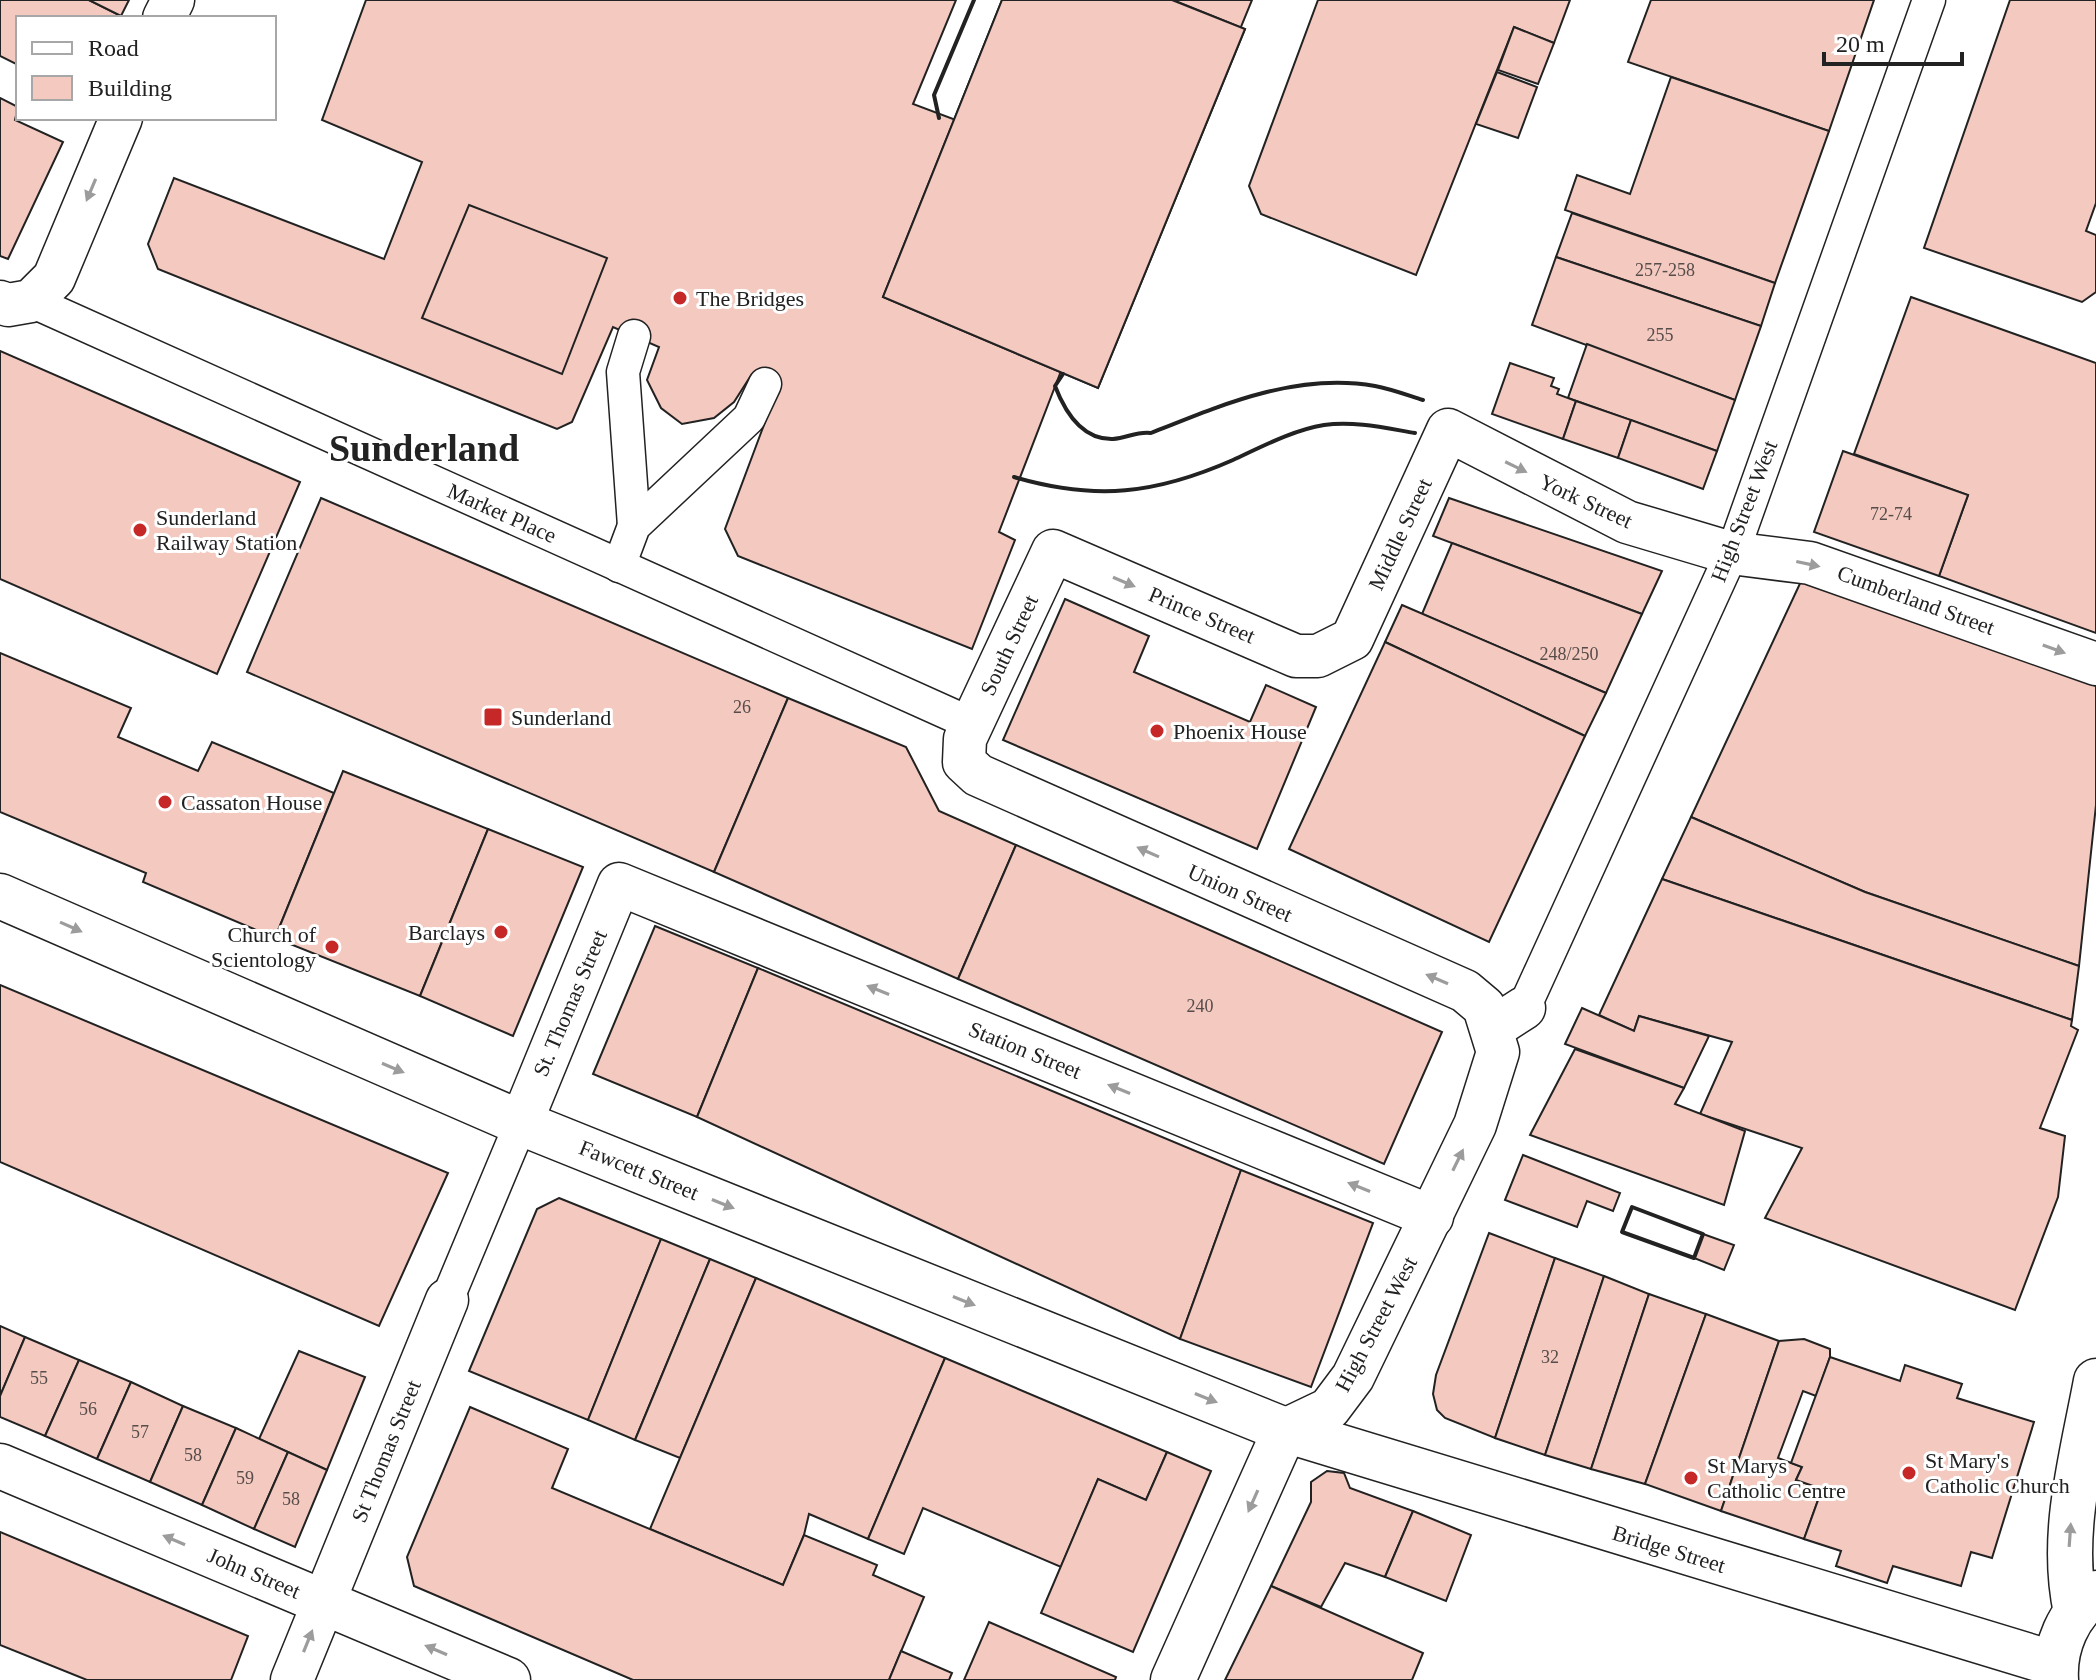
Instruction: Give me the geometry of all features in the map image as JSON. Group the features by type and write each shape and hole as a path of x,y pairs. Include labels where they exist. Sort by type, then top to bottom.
{"main road":[{"name":"Fawcett Street","path":"0,896 521,1123 1285,1430"},
{"path":"2056,1672 2062,1637 2086,1603 2067,1574 2072,1511 2096,1381"},
{"name":"Bridge Street","path":"1285,1430 2056,1672"},
{"path":"1173,1680 1285,1430"},
{"name":"John Street","path":"0,1466 508,1680"}],"street":[{"name":"High Street West","path":"1285,1430 1329,1409 1353,1377 1475,1125 1509,1018 1731,553 1929,0"},
{"path":"16,302 54,278 120,120"},
{"name":"Market Place","path":"16,302 619,566 968,732"},
{"path":"619,566 634,526 623,372 634,336"},
{"path":"634,526 749,418 765,384"},
{"name":"York Street","path":"1448,430 1627,522 1675,539 1731,553"},
{"name":"Middle Street","path":"1352,639 1448,430"},
{"name":"Prince Street","path":"1053,551 1296,656 1318,656 1352,639"},
{"name":"South Street","path":"968,732 1053,551"},
{"name":"Cumberland Street","path":"1731,553 1810,563 2096,664"},
{"name":"Union Street","path":"968,732 964,762 978,775 1465,991 1484,1007 1509,1018"},
{"name":"St. Thomas Street","path":"521,1123 619,884"},
{"name":"Station Street","path":"619,884 1432,1217"},
{"path":"447,1300 521,1123"},
{"name":"St Thomas Street","path":"292,1680 447,1300"}],"building":[{"path":"0,0 89,0 121,16 16,16 16,64 0,56"},
{"path":"89,0 129,0 121,16"},
{"name":"The Bridges","path":"366,0 956,0 913,104 961,122 1008,0 1252,0 1104,361 1071,345 999,532 1015,540 972,649 738,556 725,529 777,390 750,377 734,402 714,418 682,424 661,408 647,380 659,347 613,327 572,422 557,429 158,269 148,244 174,178 384,259 422,162 322,120"},
{"path":"1002,0 1173,0 1245,29 1098,388 883,297"},
{"path":"1002,0 1172,0 1245,29 1098,388 883,297"},
{"path":"1318,0 1570,0 1554,43 1514,27 1416,275 1261,214 1249,186"},
{"path":"1651,0 1874,0 1829,131 1628,62"},
{"path":"2010,0 2096,0 2096,203 2086,231 2096,235 2096,292 2082,302 1924,248"},
{"path":"1514,27 1554,43 1538,84 1498,70"},
{"path":"1497,72 1537,87 1518,138 1476,124"},
{"path":"1671,77 1829,131 1775,283 1565,210 1577,175 1630,194"},
{"path":"0,98 16,106 15,120 63,142 8,259 0,256"},
{"path":"469,205 607,258 562,374 422,318"},
{"path":"1572,213 1775,283 1761,326 1556,257"},
{"path":"1556,257 1761,326 1735,400 1532,325"},
{"path":"1911,297 2096,363 2096,633 1939,576 1968,495 1854,454"},
{"path":"1587,344 1735,400 1717,451 1568,398"},
{"name":"Sunderland Railway Station","path":"0,351 300,482 217,674 0,579"},
{"path":"1510,363 1554,378 1551,386 1559,389 1557,394 1576,401 1563,439 1492,414"},
{"path":"1576,401 1631,420 1618,458 1563,439"},
{"path":"1631,420 1717,451 1703,489 1618,458"},
{"path":"1843,451 1968,495 1939,576 1814,532"},
{"path":"321,498 788,698 714,872 247,672"},
{"path":"1449,498 1662,571 1642,614 1433,536"},
{"path":"1452,543 1642,614 1606,693 1422,614"},
{"path":"1803,577 2096,686 2096,805 2079,966 1865,892 1691,817"},
{"name":"Phoenix House","path":"1065,599 1149,636 1134,672 1250,722 1266,685 1316,707 1257,849 1003,740"},
{"path":"1402,605 1606,693 1585,736 1385,642"},
{"path":"1385,642 1585,736 1489,942 1289,849"},
{"name":"Cassaton House","path":"0,653 131,708 118,737 198,771 212,742 334,793 275,938 143,882 146,873 0,812"},
{"path":"788,698 906,747 939,811 1016,845 958,979 714,872"},
{"path":"343,771 488,829 420,996 275,938"},
{"path":"1691,817 1865,892 2079,966 2072,1020 1662,879"},
{"name":"Barclays","path":"488,829 583,867 513,1036 420,996"},
{"path":"1016,845 1442,1032 1384,1164 958,979"},
{"path":"1662,879 2072,1020 2071,1026 2078,1030 2040,1128 2065,1136 2058,1197 2015,1310 1765,1218 1802,1148 1700,1114 1732,1042 1639,1016 1634,1031 1599,1015"},
{"path":"655,926 758,968 697,1117 593,1074"},
{"path":"758,968 1241,1170 1180,1339 697,1117"},
{"path":"0,985 448,1173 379,1326 0,1162"},
{"path":"1582,1008 1634,1031 1639,1016 1709,1036 1684,1088 1565,1044"},
{"path":"1575,1049 1684,1088 1675,1104 1745,1131 1724,1205 1530,1135"},
{"path":"1523,1155 1620,1193 1613,1211 1587,1201 1577,1227 1505,1200"},
{"path":"1241,1170 1373,1223 1311,1387 1180,1339"},
{"path":"559,1198 661,1239 588,1420 469,1371 537,1209"},
{"path":"1489,1233 1555,1258 1495,1438 1445,1418 1437,1410 1433,1394 1436,1375"},
{"path":"1703,1234 1734,1245 1724,1270 1694,1258"},
{"path":"661,1239 710,1259 635,1440 588,1420"},
{"path":"1555,1258 1604,1276 1545,1455 1495,1438"},
{"path":"710,1259 756,1278 680,1458 635,1440"},
{"path":"1604,1276 1649,1294 1591,1469 1545,1455"},
{"path":"756,1278 945,1358 868,1539 809,1514 804,1535 783,1585 650,1529"},
{"path":"1649,1294 1706,1314 1645,1484 1591,1469"},
{"path":"1706,1314 1779,1341 1721,1511 1645,1484"},
{"path":"0,1326 25,1337 0,1396"},
{"path":"25,1337 79,1360 45,1436 0,1417 0,1396"},
{"path":"1804,1339 1830,1349 1830,1357 1816,1396 1803,1391 1778,1458 1802,1467 1796,1480 1822,1489 1804,1539 1721,1511 1779,1341"},
{"path":"299,1351 365,1377 327,1470 259,1439"},
{"name":"St Mary's Catholic Church","path":"1830,1357 1900,1381 1905,1365 1962,1384 1957,1398 2034,1422 1992,1558 1971,1552 1961,1586 1893,1566 1887,1583 1836,1566 1841,1551 1804,1539 1822,1489 1796,1480 1802,1467 1791,1463"},
{"path":"945,1358 1167,1452 1146,1500 1098,1479 1061,1567 923,1508 904,1554 868,1539"},
{"path":"79,1360 131,1382 97,1459 45,1436"},
{"path":"131,1382 183,1406 150,1482 97,1459"},
{"path":"183,1406 236,1428 202,1505 150,1482"},
{"path":"470,1407 568,1449 552,1488 783,1585 804,1535 877,1565 873,1575 924,1597 889,1680 633,1680 414,1586 407,1557"},
{"path":"236,1428 288,1452 254,1529 202,1505"},
{"path":"288,1452 327,1470 295,1547 254,1529"},
{"path":"1167,1452 1211,1471 1133,1652 1041,1613 1098,1479 1146,1500"},
{"path":"1327,1471 1344,1473 1350,1488 1413,1511 1385,1577 1345,1563 1321,1607 1271,1586 1311,1502 1311,1482"},
{"path":"1413,1511 1471,1535 1446,1601 1385,1577"},
{"path":"0,1532 248,1636 231,1680 87,1680 0,1645"},
{"path":"1271,1586 1423,1653 1412,1680 1225,1680"},
{"path":"989,1622 1116,1677 1115,1680 964,1680"},
{"path":"901,1651 952,1673 949,1680 889,1680"}],"wall":[{"path":"939,118 934,95 974,0"},
{"path":"1063,374 1055,386 1076,423 1092,435 1113,439 1151,433 1232,402 1288,387 1346,383 1375,386 1423,400"},
{"path":"1014,477 1072,489 1125,490 1151,487 1205,471 1312,427 1359,424 1415,433"},
{"path":"1632,1207 1703,1234 1694,1258 1622,1232 1632,1207"}],"place":[{"name":"The Bridges","path":"680,298"},
{"name":"Sunderland Railway Station","path":"140,530"},
{"name":"Sunderland","path":"493,717"},
{"name":"Phoenix House","path":"1157,731"},
{"name":"Cassaton House","path":"165,802"},
{"name":"Barclays","path":"501,932"},
{"name":"Church of Scientology","path":"332,947"},
{"name":"St Mary's Catholic Church","path":"1909,1473"},
{"name":"St Marys Catholic Centre","path":"1691,1478"}],"district":[{"name":"Sunderland","path":"424,448"}]}
